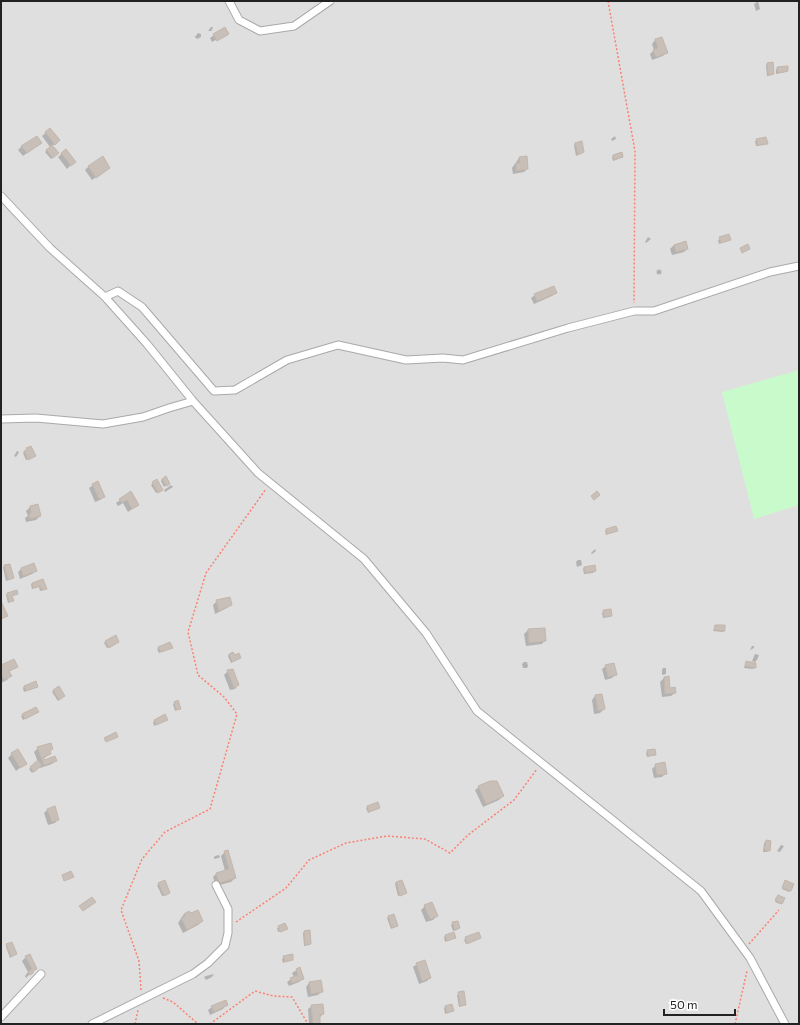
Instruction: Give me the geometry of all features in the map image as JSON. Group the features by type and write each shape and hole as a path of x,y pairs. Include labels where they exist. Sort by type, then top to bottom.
{"street":[{"path":"229,1 239,20 260,31 294,26 330,1"},
{"path":"1,196 50,248 105,297 147,344 193,401 258,473 364,560 426,633 477,711 701,891 750,958 785,1024"},
{"path":"105,297 118,291 142,307 214,391 235,390 287,360 338,345 406,360 443,358 462,360 568,328 634,311 654,312 770,272 799,266"},
{"path":"1,419 36,418 103,424 143,417 193,401"},
{"path":"92,1024 192,974 208,963 226,946 228,909 216,885"},
{"path":"1,1017 41,974"}],"path":[{"path":"608,1 635,151 634,311"},
{"path":"135,1024 141,999 139,961 120,910 142,859 165,832 210,809 237,714 224,697 198,676 188,632 206,573 270,483"},
{"path":"228,927 286,888 309,860 346,844 387,836 425,839 450,853 468,834 514,800 542,763"},
{"path":"210,1024 254,991 273,996 292,998 308,1024"},
{"path":"151,994 173,1002 198,1024"}],"shaded area":[{"path":"1,1 799,1 799,1024 1,1024"}],"green space":[{"path":"799,370 799,505 754,519 722,392"}],"building":[{"path":"225,27 229,34 217,41 213,34"},
{"path":"662,37 668,53 656,57 653,50 658,48 655,39"},
{"path":"773,62 774,74 768,75 767,63"},
{"path":"788,66 788,71 778,73 777,67"},
{"path":"50,128 60,140 55,145 45,132"},
{"path":"37,136 42,143 27,153 21,146"},
{"path":"766,137 768,144 758,145 756,139"},
{"path":"582,141 584,152 578,155 575,143"},
{"path":"52,145 59,153 53,158 46,150"},
{"path":"66,149 76,162 71,166 61,153"},
{"path":"622,152 623,157 614,160 613,155"},
{"path":"103,156 110,168 96,178 88,166"},
{"path":"527,156 528,169 516,171 516,163 520,163 519,157"},
{"path":"729,234 731,240 721,243 719,237"},
{"path":"686,241 688,249 676,252 674,245"},
{"path":"748,244 750,249 742,253 740,248"},
{"path":"554,286 557,293 537,301 534,294"},
{"path":"31,446 36,456 28,460 24,451 27,450 26,448"},
{"path":"166,476 170,484 166,486 162,479"},
{"path":"157,479 163,490 158,493 152,482"},
{"path":"98,481 105,497 99,499 92,484"},
{"path":"131,491 139,505 132,509 127,500 122,503 119,499"},
{"path":"597,491 600,495 594,500 591,496"},
{"path":"38,504 41,516 30,519 30,506"},
{"path":"616,526 618,531 607,534 606,529"},
{"path":"34,563 37,571 23,576 21,568"},
{"path":"10,564 14,578 8,580 4,565"},
{"path":"595,565 596,571 585,573 584,567"},
{"path":"43,579 47,589 42,590 40,586 33,588 32,583"},
{"path":"17,590 18,594 12,596 14,601 9,602 7,593"},
{"path":"230,597 232,605 219,611 216,600"},
{"path":"1,601 8,616 1,619"},
{"path":"611,609 612,616 604,617 603,610"},
{"path":"715,625 725,625 725,631 714,630"},
{"path":"545,628 546,641 529,643 528,629"},
{"path":"116,635 119,642 109,648 105,641"},
{"path":"170,642 173,648 161,652 158,647"},
{"path":"233,652 235,655 239,653 241,658 232,662 229,654"},
{"path":"14,659 18,667 9,671 12,676 4,680 1,673 1,665"},
{"path":"746,661 756,663 756,668 745,666"},
{"path":"614,663 617,675 608,677 605,665"},
{"path":"233,669 239,685 234,688 227,670"},
{"path":"669,676 670,688 675,687 676,693 665,694 664,677"},
{"path":"36,681 38,687 26,691 24,686"},
{"path":"59,686 65,696 59,700 53,690"},
{"path":"602,694 605,709 598,711 595,695"},
{"path":"178,700 181,709 176,710 174,702"},
{"path":"36,707 39,712 25,719 22,714"},
{"path":"165,714 168,720 156,725 154,720"},
{"path":"116,732 118,737 106,742 104,738"},
{"path":"51,743 53,749 50,751 51,754 43,757 44,760 55,756 57,761 44,765 37,747"},
{"path":"18,749 27,764 20,768 11,753"},
{"path":"655,749 656,755 648,756 647,750"},
{"path":"38,760 42,765 34,772 30,767"},
{"path":"665,762 667,774 657,775 655,764"},
{"path":"490,781 497,781 504,796 486,804 478,786"},
{"path":"378,802 380,808 369,812 367,806"},
{"path":"55,806 59,820 52,822 47,809"},
{"path":"766,840 771,841 770,851 764,850"},
{"path":"228,850 236,878 219,883 216,873 229,869 224,851"},
{"path":"71,871 74,877 64,881 62,875"},
{"path":"165,880 170,893 164,896 158,883"},
{"path":"402,880 407,893 400,896 396,882"},
{"path":"785,880 794,884 791,891 782,888"},
{"path":"778,895 785,898 782,904 775,900"},
{"path":"92,897 96,902 83,911 79,906"},
{"path":"432,902 438,916 430,919 424,905"},
{"path":"198,910 203,921 187,930 181,918 189,911 191,913"},
{"path":"394,914 398,926 392,928 388,916"},
{"path":"458,921 460,928 455,930 452,922"},
{"path":"285,923 288,929 280,932 278,926"},
{"path":"310,930 311,944 305,945 304,931"},
{"path":"454,932 456,938 447,941 445,935"},
{"path":"479,932 481,938 467,944 465,937"},
{"path":"12,942 17,954 11,957 6,944"},
{"path":"30,954 37,969 30,975 28,971 32,969 25,956"},
{"path":"293,954 293,960 285,962 283,956"},
{"path":"425,960 431,978 422,981 416,963"},
{"path":"300,967 304,979 292,983 290,978 298,975 296,969"},
{"path":"321,980 323,992 311,994 309,982"},
{"path":"464,991 466,1005 460,1006 458,992"},
{"path":"226,1000 228,1005 214,1012 211,1006"},
{"path":"323,1004 324,1014 320,1015 320,1024 313,1024 311,1005"},
{"path":"452,1004 454,1011 447,1013 445,1006"}]}
